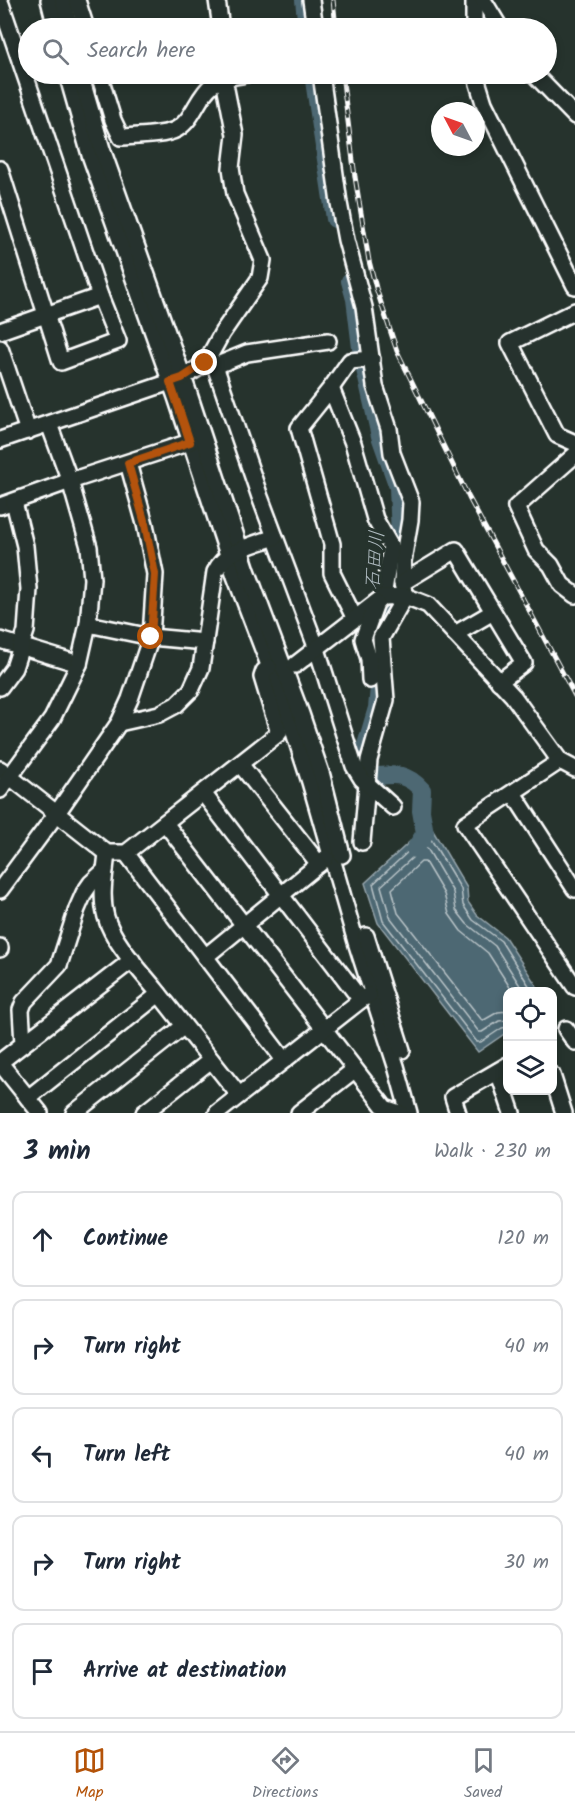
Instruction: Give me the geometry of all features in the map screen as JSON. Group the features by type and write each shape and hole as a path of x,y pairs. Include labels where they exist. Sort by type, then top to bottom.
{"street":[{"path":"10,0 0,4 18,57"},
{"path":"49,0 54,18"},
{"path":"63,0 67,18"},
{"path":"77,0 83,18"},
{"path":"217,0 220,18"},
{"path":"311,0 314,18"},
{"path":"474,0 474,18"},
{"path":"483,0 494,18"},
{"path":"0,169 61,362 118,341 100,296 27,84"},
{"path":"70,84 90,155 176,380 190,442 315,755 344,864 372,994 419,1113"},
{"path":"83,84 269,667 290,720 310,782 325,859 396,1066 409,1113"},
{"path":"102,84 113,120 121,137 176,129 192,114 203,95 214,84"},
{"path":"225,84 235,135 231,168 235,194 263,260 260,278 222,333 210,365 317,649 354,766 366,782 393,807"},
{"path":"322,84 339,203 346,240 364,307 375,386 389,429 392,453 411,502 403,561 404,589 381,638 386,700 369,760 362,842"},
{"path":"478,84 484,102 569,260 575,286"},
{"path":"544,84 575,116"},
{"path":"0,331 100,296"},
{"path":"575,311 510,343 557,435 575,443"},
{"path":"0,440 176,380 210,365 247,353 328,341"},
{"path":"0,348 28,431"},
{"path":"355,619 332,573 332,544 299,428 350,361 372,359"},
{"path":"331,388 353,443 375,519 391,548 403,561"},
{"path":"0,790 5,773 52,720 79,664 88,624 92,579 89,547 70,481 49,424"},
{"path":"0,687 14,668 21,648 26,631 29,589 25,546 7,504 190,442"},
{"path":"575,455 516,507 536,550 551,565 562,585 575,594"},
{"path":"0,890 119,723 130,699 151,637 155,574 145,524 128,463"},
{"path":"119,723 143,719 176,705 191,690 199,673 215,572 220,562 234,553 275,537"},
{"path":"370,680 369,659 363,639 380,599 391,548"},
{"path":"294,665 380,599 404,589 456,550 524,663 499,682"},
{"path":"404,589 428,605 513,696 560,761 575,769"},
{"path":"455,634 493,612"},
{"path":"88,624 151,637 205,642"},
{"path":"0,640 79,664"},
{"path":"5,773 106,853 126,853 279,733 262,677 264,671 269,667"},
{"path":"560,761 465,824 575,987"},
{"path":"240,764 325,859"},
{"path":"203,793 281,894 372,994"},
{"path":"513,793 575,889"},
{"path":"165,823 388,1111"},
{"path":"106,853 102,882 106,918 114,934 132,960 240,1095"},
{"path":"126,853 284,1060"},
{"path":"205,957 325,859"},
{"path":"23,1044 21,1010 24,1002 59,965 84,893 90,883 105,870"},
{"path":"40,1113 0,1062 132,960"},
{"path":"28,1098 159,994"},
{"path":"217,1113 372,994"},
{"path":"74,1113 184,1026"},
{"path":"566,1029 575,1042"},
{"path":"144,1113 211,1060"},
{"path":"458,1113 453,1098 503,1068"},
{"path":"299,1113 354,1070"},
{"path":"557,1090 564,1113"},
{"path":"558,1093 575,1108"},
{"path":"508,1095 512,1113"}],"water":[{"path":"429,824 467,888 468,902 477,915 505,937 537,987 503,987 503,1035 478,1052 378,923 365,883"}],"waterway":[{"name":"石田川","path":"304,0 306,18"},
{"name":"石田川","path":"315,84 335,219"},
{"name":"石田川","path":"350,281 355,299 362,356 380,436 398,487 400,537 392,606 373,633 380,677 377,708 361,762 369,777 398,775 410,779 422,790 421,811 425,833 415,849"}],"railway":[{"path":"333,0 335,18"},
{"path":"343,84 369,261 397,351 469,498 575,696"}],"route":[{"path":"151,637 155,574 145,524 128,463 190,442 170,382 182,378 205,363"}]}
